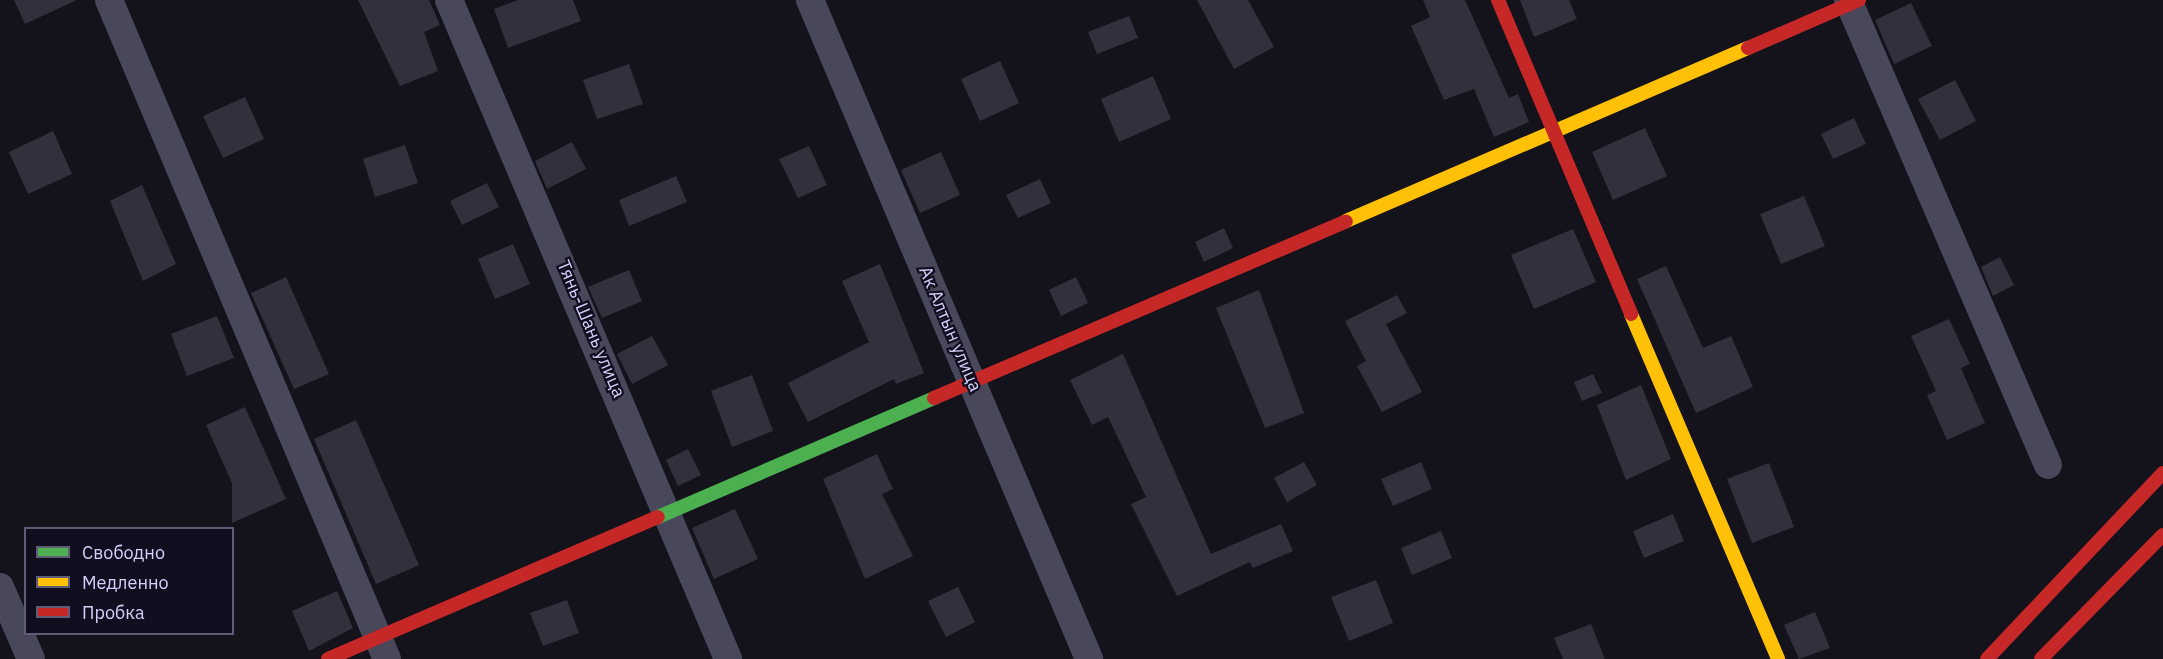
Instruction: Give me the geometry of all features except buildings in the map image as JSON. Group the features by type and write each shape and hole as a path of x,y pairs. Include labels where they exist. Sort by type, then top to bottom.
{"street":[{"path":"109,0 383,648"},
{"name":"Тянь-Шань улица","path":"449,0 728,659"},
{"name":"Ак Алтын улица","path":"810,0 1089,659"},
{"path":"1498,0 1778,659"},
{"path":"328,659 383,648 666,510 972,382 1852,1 2048,465"},
{"path":"1987,659 2163,473"},
{"path":"2041,659 2163,535"},
{"path":"0,587 31,659"}],"traffic: fast":[{"path":"658,517 934,398"}],"traffic: slow":[{"path":"1346,221 1748,48"},
{"path":"1631,314 1778,659"}],"traffic: jam":[{"path":"1498,0 1631,314"},
{"path":"1748,48 1859,0"},
{"path":"934,398 1346,221"},
{"path":"1987,659 2163,473"},
{"path":"328,659 658,517"},
{"path":"2041,659 2163,535"}]}
